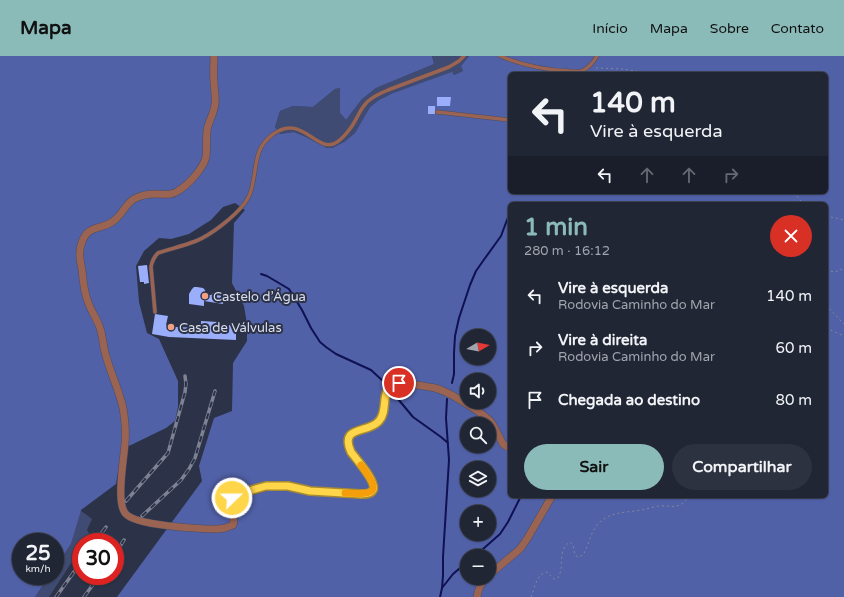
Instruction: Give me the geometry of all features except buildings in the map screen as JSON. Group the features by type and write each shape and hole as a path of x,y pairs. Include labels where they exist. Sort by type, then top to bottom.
{"street":[{"path":"214,56 216,103 215,110 207,129 206,158 190,182 173,194 151,194 133,200 113,222 106,226 94,228 89,232 81,244 80,252 87,301 99,326 105,355 119,393 123,409 125,434 120,490 124,513 135,519 156,524 203,529 218,529 233,525 234,518 231,502 234,496 266,486 288,486 310,491 368,494 374,488 372,482 351,452 348,442 349,437 355,431 377,424 382,416 387,390 391,386 399,383 436,388 451,395 486,417 495,429 503,444 508,447"},
{"path":"496,569 520,549 551,498"},
{"path":"477,597 480,585"}],"lane":[{"path":"156,312 151,266 154,257 158,253 196,241 209,234 244,204 248,198 253,183 259,150 272,135 288,128 295,128 302,130 324,143 335,143 350,130 363,107 370,100 388,90 449,68 460,61 464,56"},
{"path":"500,56 526,65 563,72 580,72 594,63 597,56"},
{"path":"437,112 508,120"}],"path":[{"path":"588,68 622,69 642,72"},
{"path":"828,216 844,220"},
{"path":"828,270 835,272 840,271 844,267"},
{"path":"828,307 844,324"},
{"path":"828,329 844,336"},
{"path":"531,597 539,577 543,573 547,572 554,579 558,578 561,569 562,553 567,544 570,542 574,545 575,555 583,555 598,524 606,518 617,513 639,511 661,506 676,506 688,498"}],"shaded area":[{"path":"0,56 432,56 434,64 376,88 362,99 346,120 340,113 340,88 335,89 313,107 293,106 280,111 275,127 280,134 294,132 327,148 332,148 344,142 355,133 370,107 379,100 393,93 452,72 454,75 463,71 461,66 469,56 844,56 844,597 117,597 202,481 199,466 214,418 232,411 233,363 247,341 247,324 244,306 232,283 234,223 245,210 235,203 223,207 211,220 189,234 171,239 159,238 144,251 136,266 139,302 147,333 159,339 178,381 178,407 175,421 166,428 122,448 116,484 81,510 74,533 72,533 71,544 64,554 64,533 12,533 12,585 43,585 35,597 0,597"},
{"path":"432,56 469,56 461,66 463,71 454,75 451,73 393,93 379,100 370,107 355,133 344,142 332,148 327,148 294,132 280,134 275,127 280,111 293,106 313,107 335,89 340,88 340,113 346,120 362,99 376,88 434,64"},
{"path":"80,510 92,519 87,530 89,533 74,533"},
{"path":"72,540 72,562 64,574 64,554"},
{"path":"43,585 57,585 49,597 35,597"}],"waterway":[{"path":"452,383 454,374 455,336 459,318 470,285 476,271 501,236 508,217"},
{"path":"261,274 289,289 320,342 336,354 371,370 384,382"},
{"path":"393,393 413,417 448,443"},
{"path":"442,588 449,460 446,418 447,399"},
{"path":"483,549 500,534 520,498"},
{"path":"440,597 442,588 460,568"}],"railway":[{"path":"126,501 168,453 185,392 185,376"},
{"path":"142,516 181,480 189,469 195,458 215,391"},
{"path":"102,533 106,527"},
{"path":"56,597 72,575"},
{"path":"84,597 93,585"}],"slow traffic":[{"path":"345,493 368,494 374,488 372,482 361,465"}],"place":[{"name":"Castelo d’Água","path":"205,296"},
{"name":"Casa de Válvulas","path":"171,327"}],"route":[{"path":"232,498 237,494 266,486 288,486 310,491 368,494 374,488 366,472 349,448 349,437 355,431 377,424 384,411 387,390 391,386 399,383"}]}
